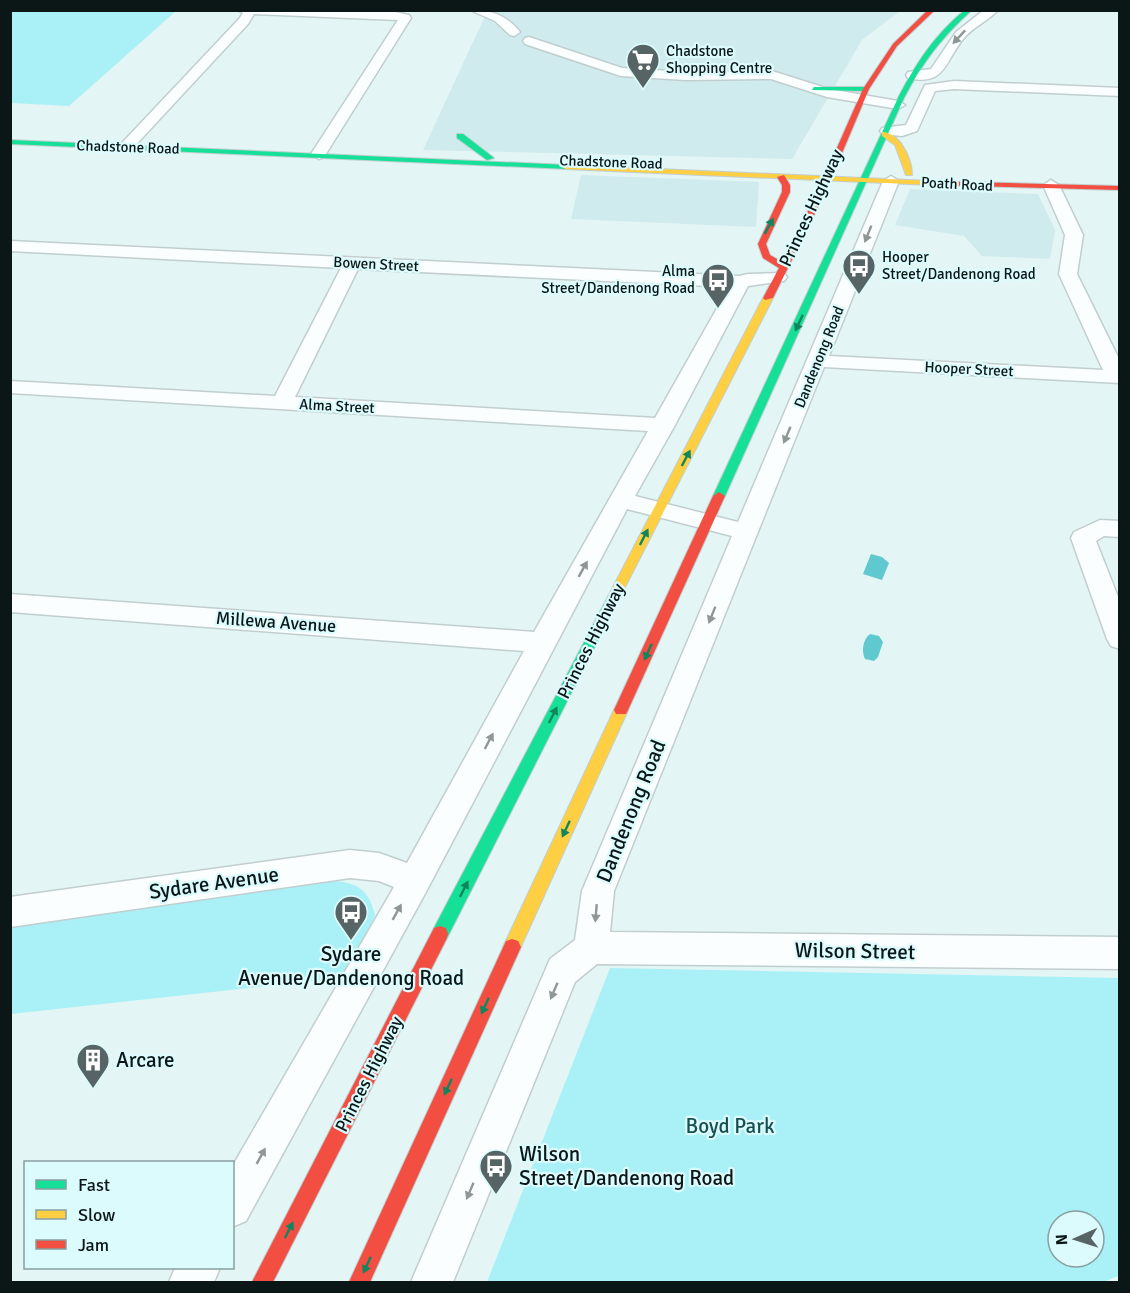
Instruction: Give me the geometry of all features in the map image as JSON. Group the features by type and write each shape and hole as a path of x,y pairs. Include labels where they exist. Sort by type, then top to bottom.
{"main road":[{"name":"Princes Highway","path":"262,1282 727,381 781,272 862,98 895,45 932,10"},
{"path":"866,175 900,177 898,144 886,133 911,78 930,46 951,23 969,10"},
{"path":"832,109 850,125"},
{"name":"Princes Highway","path":"359,1282 886,133"},
{"path":"460,136 490,158"},
{"name":"Chadstone Road","path":"10,142 319,154 381,160 781,177 830,169"},
{"name":"Chadstone Road","path":"353,156 386,154 830,169 866,175"},
{"path":"816,159 830,169"},
{"path":"763,167 792,163"},
{"name":"Poath Road","path":"866,175 1033,187 1050,185 1119,188"},
{"path":"781,177 786,185 786,192 761,246 765,256 781,272"},
{"name":"Poath Road","path":"900,177 1030,180 1050,185"}],"street":[{"path":"476,10 499,18 613,71 758,81 832,109 862,98"},
{"path":"502,10 525,31 603,62 658,75"},
{"path":"911,78 936,72 960,35 992,10"},
{"path":"126,147 250,13 404,18 319,154"},
{"path":"936,72 941,80 954,85"},
{"path":"719,77 772,75 814,89 897,107"},
{"path":"911,78 930,88 954,85 1119,92"},
{"path":"886,133 902,132 912,128 930,88"},
{"name":"Dandenong Road","path":"591,948 598,891 746,532 900,177"},
{"path":"1050,185 1074,235 1068,274 1118,377"},
{"name":"Bowen Street","path":"10,246 741,282"},
{"path":"282,403 352,263"},
{"path":"234,1203 415,880 542,642 741,282 781,272"},
{"name":"Hooper Street","path":"818,362 1118,377"},
{"name":"Alma Street","path":"10,387 664,425"},
{"path":"622,500 746,532"},
{"path":"1110,529 1083,538 1119,639"},
{"name":"Millewa Avenue","path":"10,603 542,642"},
{"name":"Sydare Avenue","path":"10,912 350,864 379,867 415,880"},
{"path":"432,1282 562,971 591,948"},
{"name":"Wilson Street","path":"591,948 1119,953"},
{"path":"190,1282 198,1269"}],"shaded area":[{"name":"Chadstone Shopping Centre","path":"468,11 900,11 862,40 792,159 423,150 485,16"},
{"path":"581,175 759,182 756,227 571,219"},
{"path":"910,189 1038,194 1055,230 1050,259 982,256 964,236 895,225"},
{"path":"871,554 882,557 889,563 882,580 863,574"},
{"path":"870,634 879,636 883,642 878,657 874,661 865,659 863,652 864,642"}],"green space":[{"path":"10,11 176,11 69,106 11,103"},
{"path":"319,880 340,881 356,886 368,897 375,916 342,978 11,1014 10,921"},
{"name":"Boyd Park","path":"610,968 1119,978 1119,1276 1103,1282 487,1282"}],"traffic: fast":[{"path":"719,496 901,98 938,39 969,10"},
{"path":"814,89 866,89"},
{"path":"460,136 490,158"},
{"path":"10,142 568,167"},
{"path":"440,934 617,591"}],"traffic: slow":[{"path":"885,134 898,144 909,173"},
{"path":"568,167 931,183"},
{"path":"617,591 768,298"},
{"path":"512,947 621,710"}],"traffic: jam":[{"path":"768,298 822,191 866,89 895,45 932,10"},
{"path":"781,177 786,185 786,192 762,244 766,256 783,267"},
{"path":"931,183 1120,188"},
{"path":"621,710 719,496"},
{"path":"262,1282 440,934"},
{"path":"359,1282 512,947"}],"place":[{"name":"Chadstone Shopping Centre","path":"643,89"},
{"name":"Hooper Street/Dandenong Road","path":"859,295"},
{"name":"Alma Street/Dandenong Road","path":"718,309"},
{"name":"Sydare Avenue/Dandenong Road","path":"351,941"},
{"name":"Arcare","path":"93,1089"},
{"name":"Wilson Street/Dandenong Road","path":"496,1195"}]}
